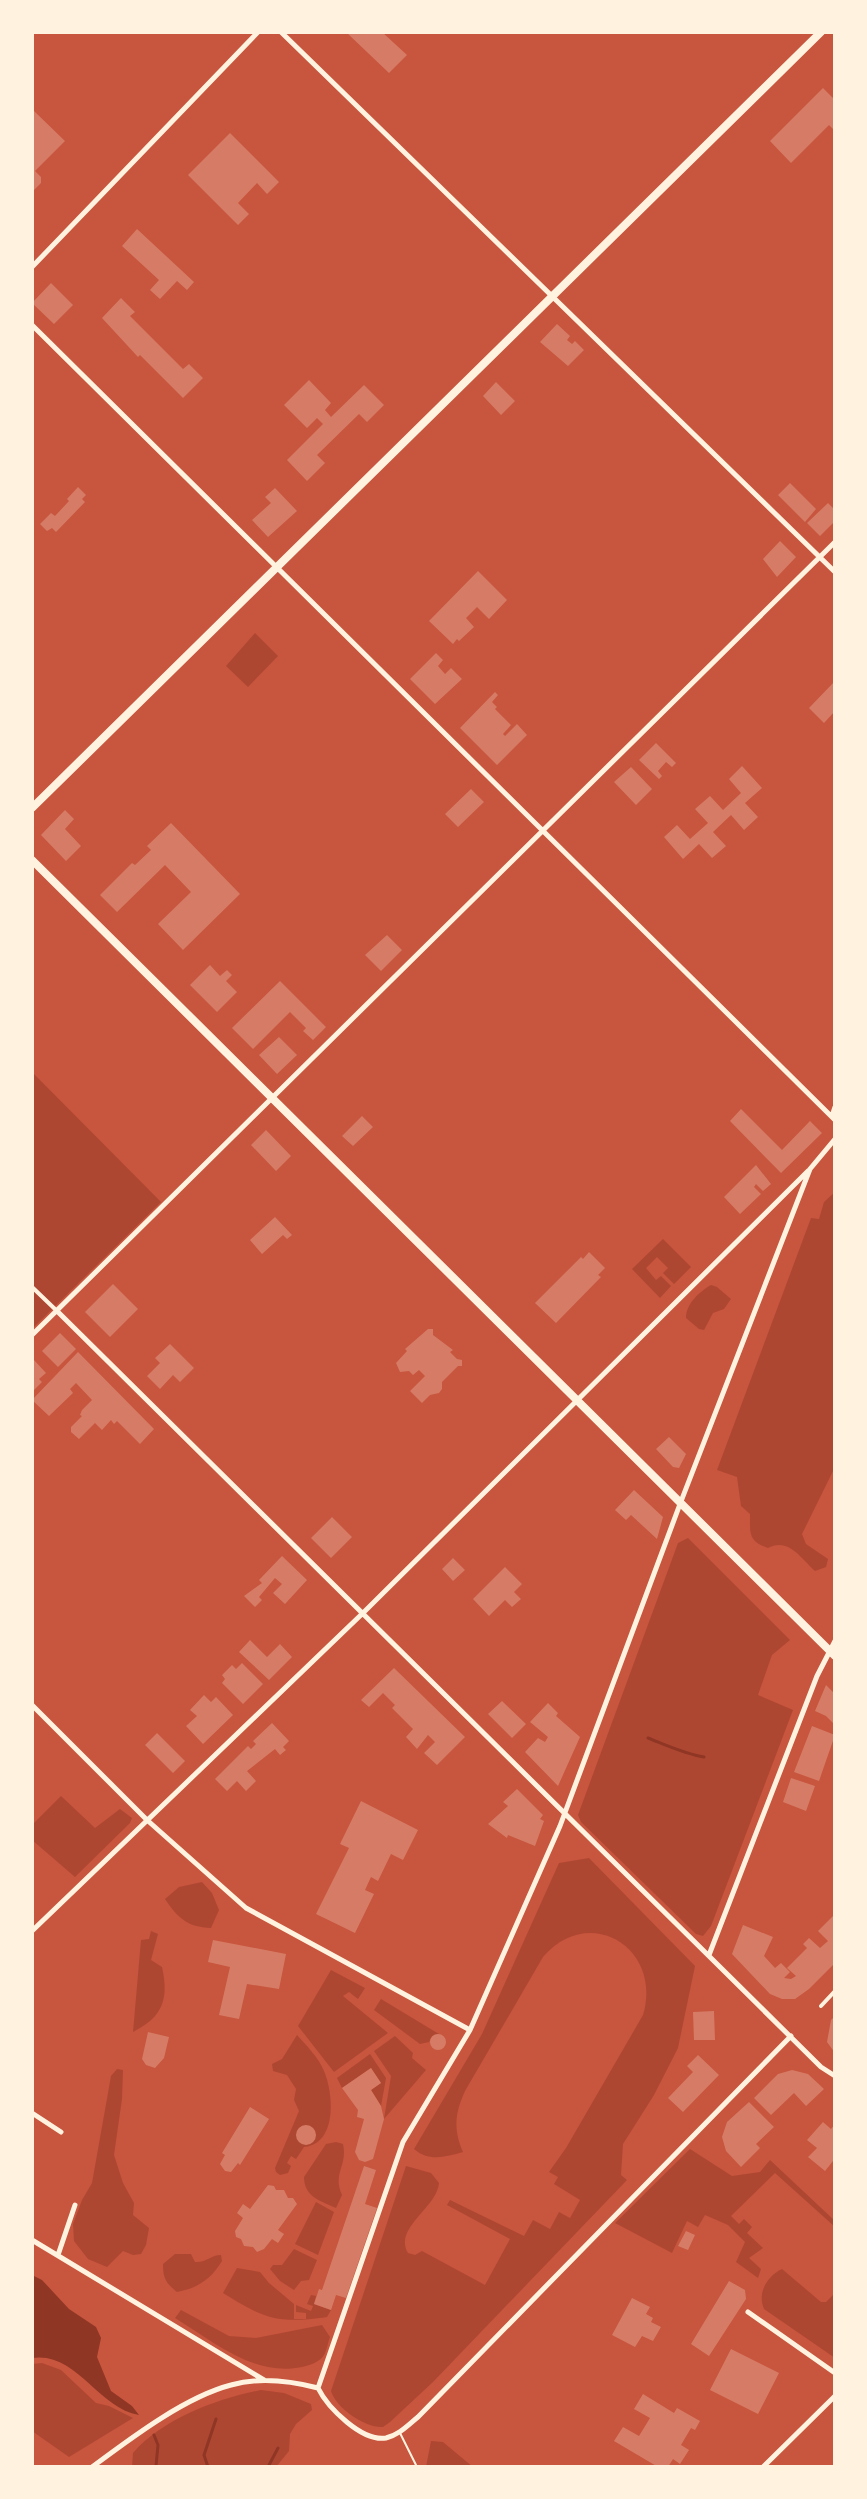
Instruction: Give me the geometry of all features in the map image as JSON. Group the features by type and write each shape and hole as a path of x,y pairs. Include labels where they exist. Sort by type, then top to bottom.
{"main road":[{"path":"32,808 821,32"},
{"path":"32,860 832,1653"}],"street":[{"path":"32,267 258,32"},
{"path":"281,32 835,572"},
{"path":"32,325 833,1118"},
{"path":"32,1335 835,542"},
{"path":"833,1118 835,1107"},
{"path":"32,1931 364,1612 810,1169 835,1139"},
{"path":"318,2388 403,2142 470,2030 564,1815 810,1169"},
{"path":"32,1287 364,1612 564,1815 821,2067 835,2076"},
{"path":"709,1955 817,1676 832,1653 835,1641"},
{"path":"32,1705 147,1820 246,1908 470,2030"},
{"path":"821,2006 835,1991"},
{"path":"92,2467 200,2397 232,2385 265,2381 318,2388 331,2408 364,2433 384,2438 400,2432 791,2036"},
{"path":"32,2113 61,2132"},
{"path":"58,2255 75,2205"},
{"path":"32,2240 265,2381"},
{"path":"748,2312 835,2373"},
{"path":"763,2467 835,2396"}],"lane":[{"path":"400,2432 417,2467"}],"shaded area":[{"path":"255,633 278,656 248,687 226,666"},
{"path":"32,1072 161,1202 32,1329"},
{"path":"835,1192 835,1467 802,1534 806,1544 828,1559 826,1567 815,1571 788,1547 775,1545 768,1548 754,1539 750,1531 750,1514 741,1506 737,1477 717,1470 811,1218 819,1219 824,1202"},
{"path":"663,1239 691,1267 674,1284 663,1273 668,1268 657,1257 646,1268 656,1280 661,1276 671,1286 660,1298 632,1269"},
{"path":"711,1285 731,1299 724,1309 713,1313 704,1330 699,1329 686,1318 688,1308"},
{"path":"688,1538 790,1640 772,1655 758,1695 793,1710 711,1926 703,1936 696,1934 581,1822 578,1815 678,1543"},
{"path":"61,1796 95,1828 120,1809 132,1818 75,1877 32,1840 32,1825"},
{"path":"589,1858 695,1966 678,2048 654,2095 623,2144 621,2175 627,2180 433,2382 390,2422 383,2427 360,2421 339,2404 331,2391 406,2166 431,2173 439,2183 431,2201 406,2235 408,2253 415,2255 422,2251 485,2285 510,2239 447,2205 450,2200 524,2236 533,2220 550,2229 559,2212 570,2218 580,2200 554,2184 558,2177 549,2172 643,2015 646,1991 642,1970 632,1953 618,1941 600,1934 581,1934 561,1941 543,1957 465,2091 457,2114 463,2152 431,2157 414,2149 482,2034 559,1863"},
{"path":"202,1882 212,1893 219,1910 211,1928 184,1920 165,1899 179,1887"},
{"path":"151,1931 158,1934 151,1960 162,1967 164,1998 151,2020 133,2032 141,1940 149,1939"},
{"path":"331,1970 365,1988 358,1999 349,1992 343,1996 388,2033 334,2072 298,2026"},
{"path":"381,1999 439,2034 432,2036 429,2042 420,2044 374,2010"},
{"path":"297,2035 324,2071 330,2092 330,2116 322,2137 315,2144 304,2147 296,2159 291,2156 287,2163 291,2166 288,2173 280,2175 275,2168 299,2111 294,2100 296,2089 287,2075 273,2071 272,2064 282,2059"},
{"path":"395,2036 426,2070 384,2119 391,2076 374,2051"},
{"path":"370,2054 386,2078 381,2106 371,2090 381,2083 371,2068 342,2088 337,2078"},
{"path":"117,2069 123,2070 122,2099 114,2155 123,2183 134,2203 133,2215 149,2228 141,2254 123,2251 107,2267 88,2259 74,2241 73,2224 92,2183 111,2076"},
{"path":"326,2144 343,2144 344,2158 339,2175 342,2195 336,2208 310,2194 304,2177"},
{"path":"690,2149 732,2176 760,2172 770,2160 835,2221 835,2227 775,2173 731,2216 739,2224 744,2219 752,2227 747,2233 763,2248 749,2258 761,2269 758,2278 736,2262 745,2242 728,2225 705,2215 698,2227 687,2221 672,2253 615,2223"},
{"path":"316,2202 334,2212 318,2255 295,2244"},
{"path":"294,2249 317,2260 309,2280 301,2281 294,2290 280,2281 270,2269 273,2265 282,2265"},
{"path":"175,2254 191,2254 195,2262 221,2255 222,2261 203,2282 177,2292 166,2280 163,2269 163,2264"},
{"path":"237,2268 260,2272 294,2304 294,2319 306,2319 306,2313 296,2312 296,2305 311,2311 313,2306 307,2304 311,2295 316,2296 314,2304 331,2310 327,2317 296,2320 261,2314 223,2293"},
{"path":"782,2269 821,2302 826,2302 835,2293 835,2358 764,2309 762,2297 765,2286"},
{"path":"32,2275 42,2280 69,2309 96,2327 101,2338 97,2357 111,2391 139,2415 111,2402 62,2363 48,2358 32,2358"},
{"path":"181,2310 229,2336 256,2338 322,2325 330,2337 324,2355 314,2363 284,2369 267,2367 235,2355 175,2318"},
{"path":"42,2363 61,2370 96,2403 133,2418 69,2457 32,2431 32,2364"},
{"path":"261,2390 284,2393 311,2404 312,2410 290,2434 289,2451 276,2467 132,2467 133,2453 175,2420 209,2404"},
{"path":"431,2441 443,2442 473,2467 426,2467"}],"building":[{"path":"346,32 382,32 407,55 389,73"},
{"path":"823,88 835,100 835,131 829,125 791,163 770,141"},
{"path":"34,111 65,141 35,171 41,177 41,183 32,192"},
{"path":"230,133 279,182 267,194 257,183 238,203 249,214 238,225 188,175"},
{"path":"137,229 194,282 187,290 177,281 160,299 150,290 159,280 122,246"},
{"path":"51,283 73,305 54,324 32,303"},
{"path":"121,298 135,312 130,316 183,369 189,364 203,378 183,398 140,355 138,357 102,318"},
{"path":"557,324 570,336 567,340 572,344 575,341 584,350 568,366 540,342"},
{"path":"309,380 331,403 325,410 331,417 364,385 384,405 367,422 359,414 317,455 325,463 307,481 287,460 323,424 317,418 307,428 284,405"},
{"path":"496,382 515,401 501,415 483,396"},
{"path":"790,483 816,509 805,522 778,495"},
{"path":"78,487 86,495 82,499 85,502 56,532 52,528 47,531 40,524 51,513 55,516"},
{"path":"275,488 297,511 268,537 252,520 271,503 265,497"},
{"path":"828,503 835,510 835,521 820,536 807,523"},
{"path":"780,541 796,557 777,577 763,559"},
{"path":"478,571 507,600 489,619 477,607 466,618 474,627 453,644 429,621"},
{"path":"436,653 443,660 438,666 445,674 451,668 462,679 435,704 410,679"},
{"path":"835,681 835,711 824,723 809,708"},
{"path":"495,692 498,695 492,702 497,707 495,709 511,725 503,734 505,736 517,724 527,735 497,765 460,728"},
{"path":"656,743 676,763 672,767 666,762 658,771 662,776 659,779 639,760"},
{"path":"742,766 762,788 745,803 758,817 744,830 731,815 713,832 726,846 712,858 699,844 683,859 664,837 677,825 690,839 708,823 695,809 710,796 723,810 741,793 729,779"},
{"path":"631,767 652,789 636,805 614,782"},
{"path":"471,789 484,802 458,827 445,814"},
{"path":"65,810 74,819 65,829 81,846 66,861 41,835"},
{"path":"171,823 240,894 183,950 158,924 191,892 165,865 117,912 100,895 132,863 135,865 151,850 147,846"},
{"path":"387,935 402,950 381,971 365,955"},
{"path":"210,965 220,976 227,970 232,975 226,981 237,992 217,1012 190,985"},
{"path":"280,981 326,1027 313,1040 290,1012 253,1049 232,1028"},
{"path":"279,1037 297,1055 277,1074 259,1055"},
{"path":"741,1109 782,1150 810,1121 822,1133 781,1173 730,1121"},
{"path":"362,1116 373,1127 353,1146 342,1136"},
{"path":"266,1130 291,1156 276,1171 251,1145"},
{"path":"756,1165 771,1184 763,1191 756,1184 754,1187 761,1194 740,1214 724,1197"},
{"path":"275,1217 292,1235 287,1239 283,1235 262,1254 250,1240"},
{"path":"589,1252 605,1268 598,1275 601,1277 556,1323 535,1303"},
{"path":"113,1284 138,1309 110,1337 85,1312"},
{"path":"428,1329 433,1329 433,1335 453,1350 450,1352 462,1360 462,1366 458,1366 442,1382 439,1393 430,1395 422,1403 410,1391 425,1376 419,1370 413,1375 409,1371 400,1372 396,1363 407,1351 405,1349"},
{"path":"60,1333 76,1349 58,1367 42,1351"},
{"path":"170,1344 194,1368 180,1382 173,1375 160,1389 147,1376 160,1363 155,1358"},
{"path":"78,1352 154,1429 140,1444 117,1421 114,1424 111,1420 102,1430 95,1423 79,1439 71,1432 71,1427 82,1416 82,1410 92,1400 76,1383 70,1389 73,1393 49,1416 32,1400"},
{"path":"34,1360 46,1373 32,1392 32,1363"},
{"path":"669,1437 686,1454 679,1468 673,1467 656,1449"},
{"path":"634,1490 663,1517 657,1539 631,1515 626,1520 615,1510"},
{"path":"332,1517 352,1537 331,1558 311,1538"},
{"path":"282,1556 307,1580 285,1604 273,1593 282,1584 275,1578 255,1607 244,1596 262,1583 259,1580"},
{"path":"453,1558 465,1570 453,1581 442,1569"},
{"path":"505,1567 522,1584 514,1592 521,1599 512,1607 505,1600 489,1616 473,1599"},
{"path":"250,1640 267,1657 280,1644 292,1657 269,1680 239,1652"},
{"path":"242,1663 263,1684 243,1704 222,1683 225,1679 222,1675 232,1665 236,1669"},
{"path":"394,1668 465,1737 437,1765 424,1753 435,1742 428,1735 417,1749 406,1737 413,1729 392,1708 395,1705 383,1693 369,1707 361,1700"},
{"path":"826,1685 835,1694 835,1725 815,1711"},
{"path":"204,1695 211,1702 216,1697 233,1715 203,1744 186,1726 197,1716 190,1710"},
{"path":"502,1701 526,1724 512,1738 488,1714"},
{"path":"548,1703 558,1713 556,1716 580,1737 558,1786 525,1752 538,1738 545,1742 548,1737 530,1722"},
{"path":"272,1723 289,1741 283,1747 286,1750 280,1755 275,1749 247,1771 256,1781 246,1791 237,1781 227,1791 215,1779 248,1746 251,1749 256,1744 253,1741"},
{"path":"812,1726 835,1735 819,1781 794,1772"},
{"path":"157,1733 185,1761 173,1773 145,1745"},
{"path":"791,1778 815,1786 806,1811 783,1802"},
{"path":"517,1789 543,1815 540,1819 544,1821 535,1846 508,1835 507,1838 488,1824 508,1806 503,1802"},
{"path":"361,1801 418,1830 403,1860 391,1854 378,1881 371,1877 365,1890 374,1894 355,1933 316,1914 349,1848 340,1844"},
{"path":"835,1914 835,1963 795,1999 782,1999 770,1994 732,1954 743,1925 773,1937 764,1956 775,1968 781,1963 790,1972 784,1978 791,1979 796,1976 787,1968 807,1948 803,1944 809,1938 820,1948 828,1941 818,1931"},
{"path":"213,1940 286,1954 279,1989 247,1984 239,2019 219,2015 230,1967 208,1962"},
{"path":"714,2011 715,2040 694,2040 693,2012"},
{"path":"835,2016 835,2053 827,2042 831,2020"},
{"path":"148,2032 169,2037 164,2058 155,2068 146,2065 142,2059"},
{"path":"435,2034 441,2034 446,2042 444,2048 435,2050 430,2045 430,2039"},
{"path":"698,2055 719,2075 683,2112 668,2098 693,2072 687,2066"},
{"path":"371,2068 381,2083 371,2090 381,2106 384,2119 373,2159 365,2162 359,2160 355,2152 364,2119 357,2117 358,2110 342,2088"},
{"path":"792,2070 808,2074 824,2089 806,2106 794,2093 771,2115 754,2098 778,2074"},
{"path":"749,2102 774,2127 756,2144 760,2148 741,2167 726,2151 722,2137 727,2122"},
{"path":"250,2107 269,2119 240,2165 238,2163 231,2172 225,2171 220,2164 225,2155 222,2153"},
{"path":"823,2122 831,2129 835,2124 835,2163 833,2161 825,2171 808,2157 817,2148 807,2140"},
{"path":"306,2125 313,2128 316,2135 313,2142 306,2145 299,2142 296,2135 299,2128"},
{"path":"364,2166 376,2170 365,2204 377,2208 346,2298 336,2295 331,2310 314,2304 319,2289 322,2290"},
{"path":"268,2185 284,2190 288,2198 293,2198 297,2204 278,2230 284,2234 278,2243 272,2239 257,2252 253,2247 244,2246 241,2239 236,2237 235,2231 243,2218 237,2213 243,2204 250,2209"},
{"path":"686,2231 695,2235 688,2250 678,2246"},
{"path":"729,2281 745,2290 746,2299 709,2356 691,2344"},
{"path":"632,2298 650,2307 646,2314 653,2318 651,2322 661,2327 653,2341 642,2336 635,2347 612,2335"},
{"path":"731,2349 779,2373 758,2414 710,2390"},
{"path":"643,2394 674,2413 677,2408 700,2421 695,2430 691,2428 681,2445 689,2450 680,2464 673,2459 668,2467 658,2467 614,2441 623,2427 639,2436 650,2418 634,2409"}],"waterway":[{"path":"648,1738 704,1757"},
{"path":"208,2467 204,2455 216,2419"},
{"path":"154,2435 158,2445 156,2466"},
{"path":"268,2467 278,2448"}]}
